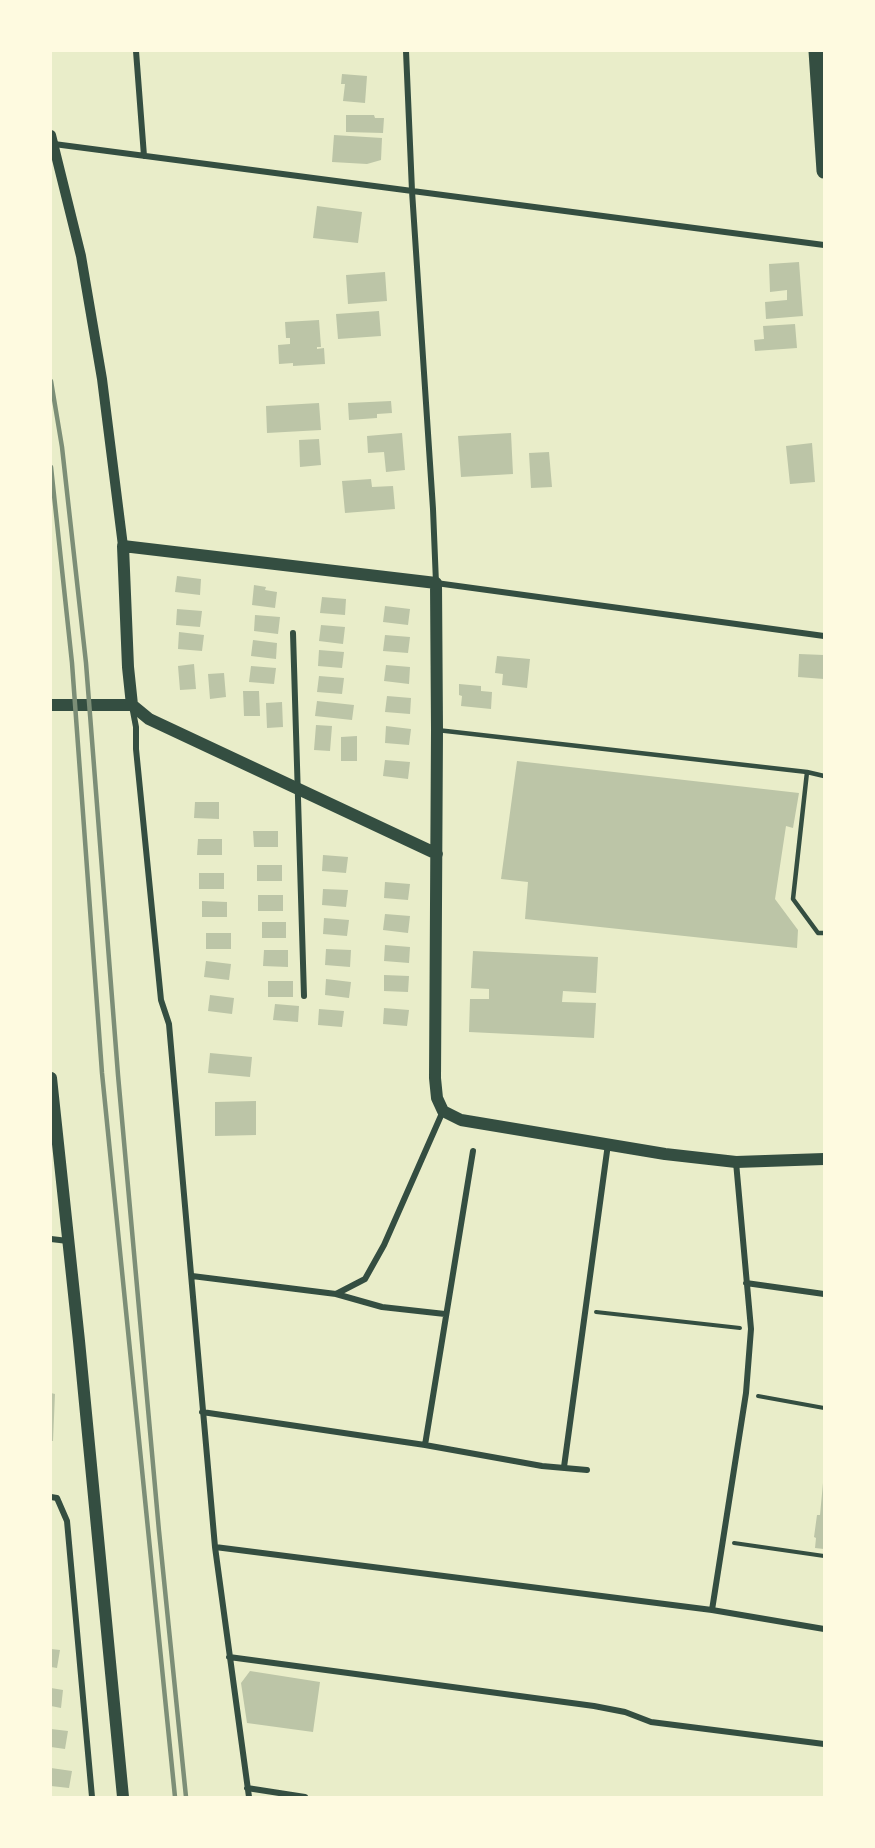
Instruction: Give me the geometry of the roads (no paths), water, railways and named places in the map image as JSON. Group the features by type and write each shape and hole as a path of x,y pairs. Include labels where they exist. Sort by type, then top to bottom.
{"main road":[{"path":"816,51 824,171"},
{"path":"132,705 128,668 123,546 436,583 435,1078 437,1098 443,1111 461,1120 664,1154 736,1162 824,1159"},
{"path":"51,705 132,705 149,719 437,854"},
{"path":"51,1078 123,1797"}],"street":[{"path":"136,51 144,156"},
{"path":"406,51 412,191 436,583 824,636"},
{"path":"123,546 98,357 81,256 52,139 144,156 824,245"},
{"path":"293,633 304,996"},
{"path":"132,705 136,727 136,749 161,1000 169,1024 215,1547 249,1797"},
{"path":"336,1294 364,1279 384,1245 443,1111"},
{"path":"564,1467 608,1144"},
{"path":"425,1445 473,1151"},
{"path":"712,1610 746,1393 751,1329 736,1162"},
{"path":"51,1239 68,1241"},
{"path":"192,1276 336,1294 382,1307 445,1314"},
{"path":"746,1283 824,1294"},
{"path":"202,1412 425,1445 542,1466 587,1470"},
{"path":"54,1497 67,1521 92,1797"},
{"path":"215,1547 712,1610 824,1629"},
{"path":"229,1656 594,1706 625,1712 651,1722 824,1744"},
{"path":"247,1788 305,1797"}],"lane":[{"path":"437,730 807,772 824,776"},
{"path":"807,772 793,899 818,933 824,933"}],"railway":[{"path":"51,381 62,447 86,663 118,1075 159,1531 186,1797"},
{"path":"51,467 72,663 102,1073 175,1797"}]}
